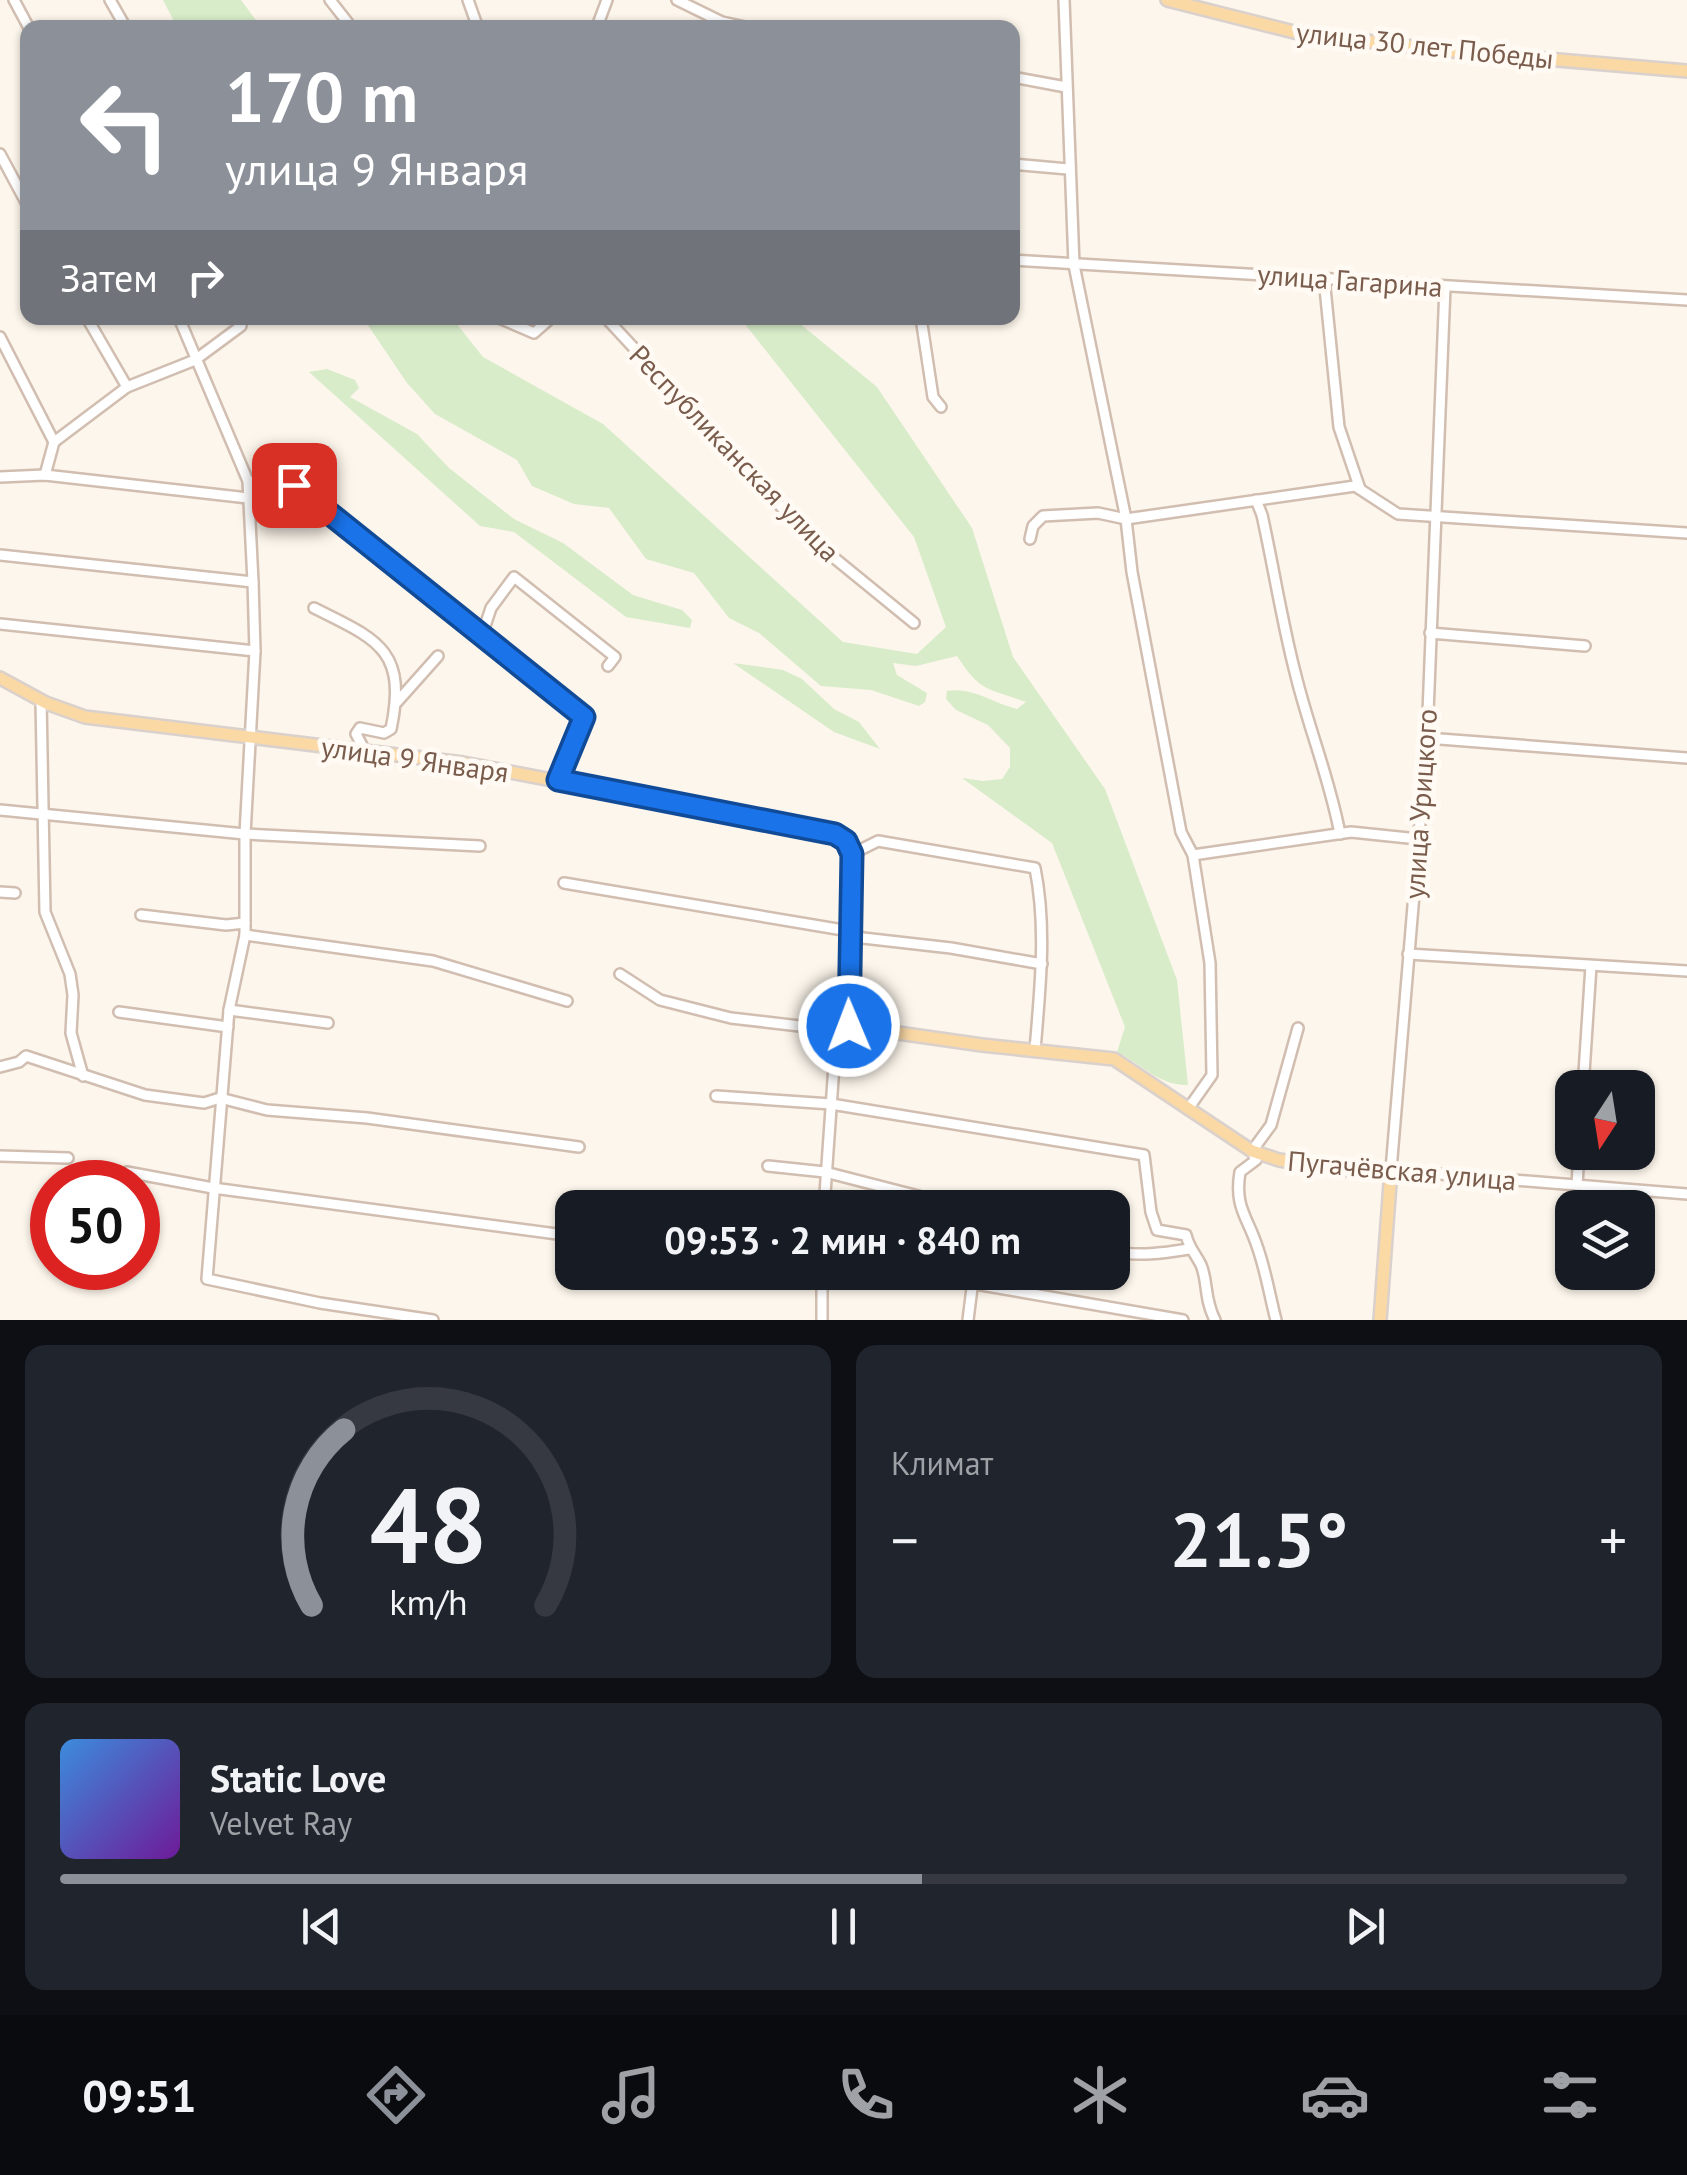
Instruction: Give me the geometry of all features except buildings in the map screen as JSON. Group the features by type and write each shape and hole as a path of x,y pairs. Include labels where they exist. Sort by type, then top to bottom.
{"main road":[{"name":"улица 30 лет Победы","path":"1167,0 1294,32 1687,71"},
{"name":"улица 9 Января","path":"0,678 41,700 85,716 558,780 835,834 846,841 852,854"},
{"path":"846,1028 852,854"},
{"name":"Пугачёвская улица","path":"846,1028 1114,1059 1252,1151 1279,1160 1331,1168 1391,1170"},
{"name":"улица Урицкого","path":"1380,1320 1391,1170"}],"street":[{"path":"330,0 346,20"},
{"path":"678,0 718,20"},
{"path":"1064,0 1074,265 1126,519 1132,572 1178,813 1193,856 1210,963 1212,1076 1188,1109"},
{"path":"1020,78 1066,87"},
{"path":"0,154 20,191"},
{"path":"1020,165 1068,170"},
{"name":"улица Гагарина","path":"1020,261 1687,300"},
{"path":"1324,278 1339,428 1360,488"},
{"name":"улица Урицкого","path":"1391,1170 1427,738 1445,287"},
{"path":"90,325 127,387"},
{"path":"182,325 248,481 255,650 245,834 245,935 229,1010 207,1279 320,1303 432,1320"},
{"path":"45,475 54,442 127,387 195,360 241,325"},
{"path":"515,325 534,334 544,325"},
{"name":"Республиканская улица","path":"612,325 811,539 914,623"},
{"path":"921,325 932,398 940,408"},
{"path":"0,337 54,442"},
{"path":"0,477 45,475 248,498"},
{"path":"248,481 294,485 584,717 558,780"},
{"path":"1030,539 1033,526 1044,516 1098,512 1126,519 1356,486 1398,514 1687,532"},
{"path":"1256,500 1294,672 1332,792 1340,834"},
{"path":"0,555 253,582"},
{"path":"482,635 491,608 514,577 615,657 608,666"},
{"path":"314,608 373,638 385,650 397,702 392,728 384,733 360,728 356,734 365,751"},
{"path":"0,624 255,650"},
{"path":"1430,633 1585,646"},
{"path":"397,702 438,656"},
{"path":"41,700 45,912 70,974 74,994 71,1033 83,1076"},
{"path":"1427,738 1687,758"},
{"path":"0,810 245,834 480,846"},
{"path":"1193,856 1340,834 1418,839"},
{"path":"852,854 878,841 1036,868 1041,896 1042,964 1035,1050"},
{"path":"564,883 849,931 862,938 1042,964"},
{"path":"0,892 15,893"},
{"path":"141,915 226,926 245,923"},
{"path":"245,935 433,961 568,1001"},
{"path":"1408,954 1687,971"},
{"path":"1584,1070 1591,966"},
{"name":"Пугачёвская улица","path":"620,974 660,1000 731,1018 846,1028"},
{"path":"229,1010 328,1023"},
{"path":"119,1012 228,1027"},
{"path":"825,1190 835,1051 846,1028"},
{"path":"1276,1320 1258,1246 1238,1205 1240,1172 1256,1160 1252,1151 1271,1125 1298,1028"},
{"path":"0,1067 26,1056 145,1095 204,1104 220,1098 267,1110 403,1123 579,1148"},
{"path":"716,1096 831,1104 1144,1155 1157,1230 1186,1235 1189,1249 1202,1266 1206,1303 1215,1320"},
{"path":"0,1156 68,1158"},
{"path":"768,1166 826,1172 896,1190"},
{"name":"Пугачёвская улица","path":"1391,1170 1687,1194"},
{"path":"1577,1185 1578,1170"},
{"path":"160,1178 555,1234"},
{"path":"1130,1254 1189,1249"},
{"path":"822,1290 822,1320"},
{"path":"968,1320 972,1290"},
{"path":"1037,1290 1183,1320"}],"green space":[{"path":"163,0 241,0 256,20 173,20"},
{"path":"368,325 458,325 483,357 603,424 843,642 917,654 946,627 914,537 746,325 802,325 877,387 972,528 1013,657 1105,789 1177,980 1188,1085 1160,1078 1117,1052 1125,1027 1052,843 962,778 1002,779 1010,767 1010,748 988,725 956,710 946,699 947,691 974,693 1017,709 1026,702 986,687 957,656 916,666 893,663 897,675 927,693 925,702 919,706 871,690 821,686 759,633 729,618 694,573 646,559 609,508 574,504 532,486 517,460 435,414 407,383"},
{"path":"327,369 355,380 359,388 350,397 417,434 449,468 514,519 563,543 633,595 682,610 692,620 690,628 626,617 514,532 480,526 309,372"},
{"path":"733,663 783,670 802,679 834,709 859,722 880,749 834,732"}],"route":[{"path":"294,485 584,717 558,780 835,834 846,841 852,854 849,1026"}]}
